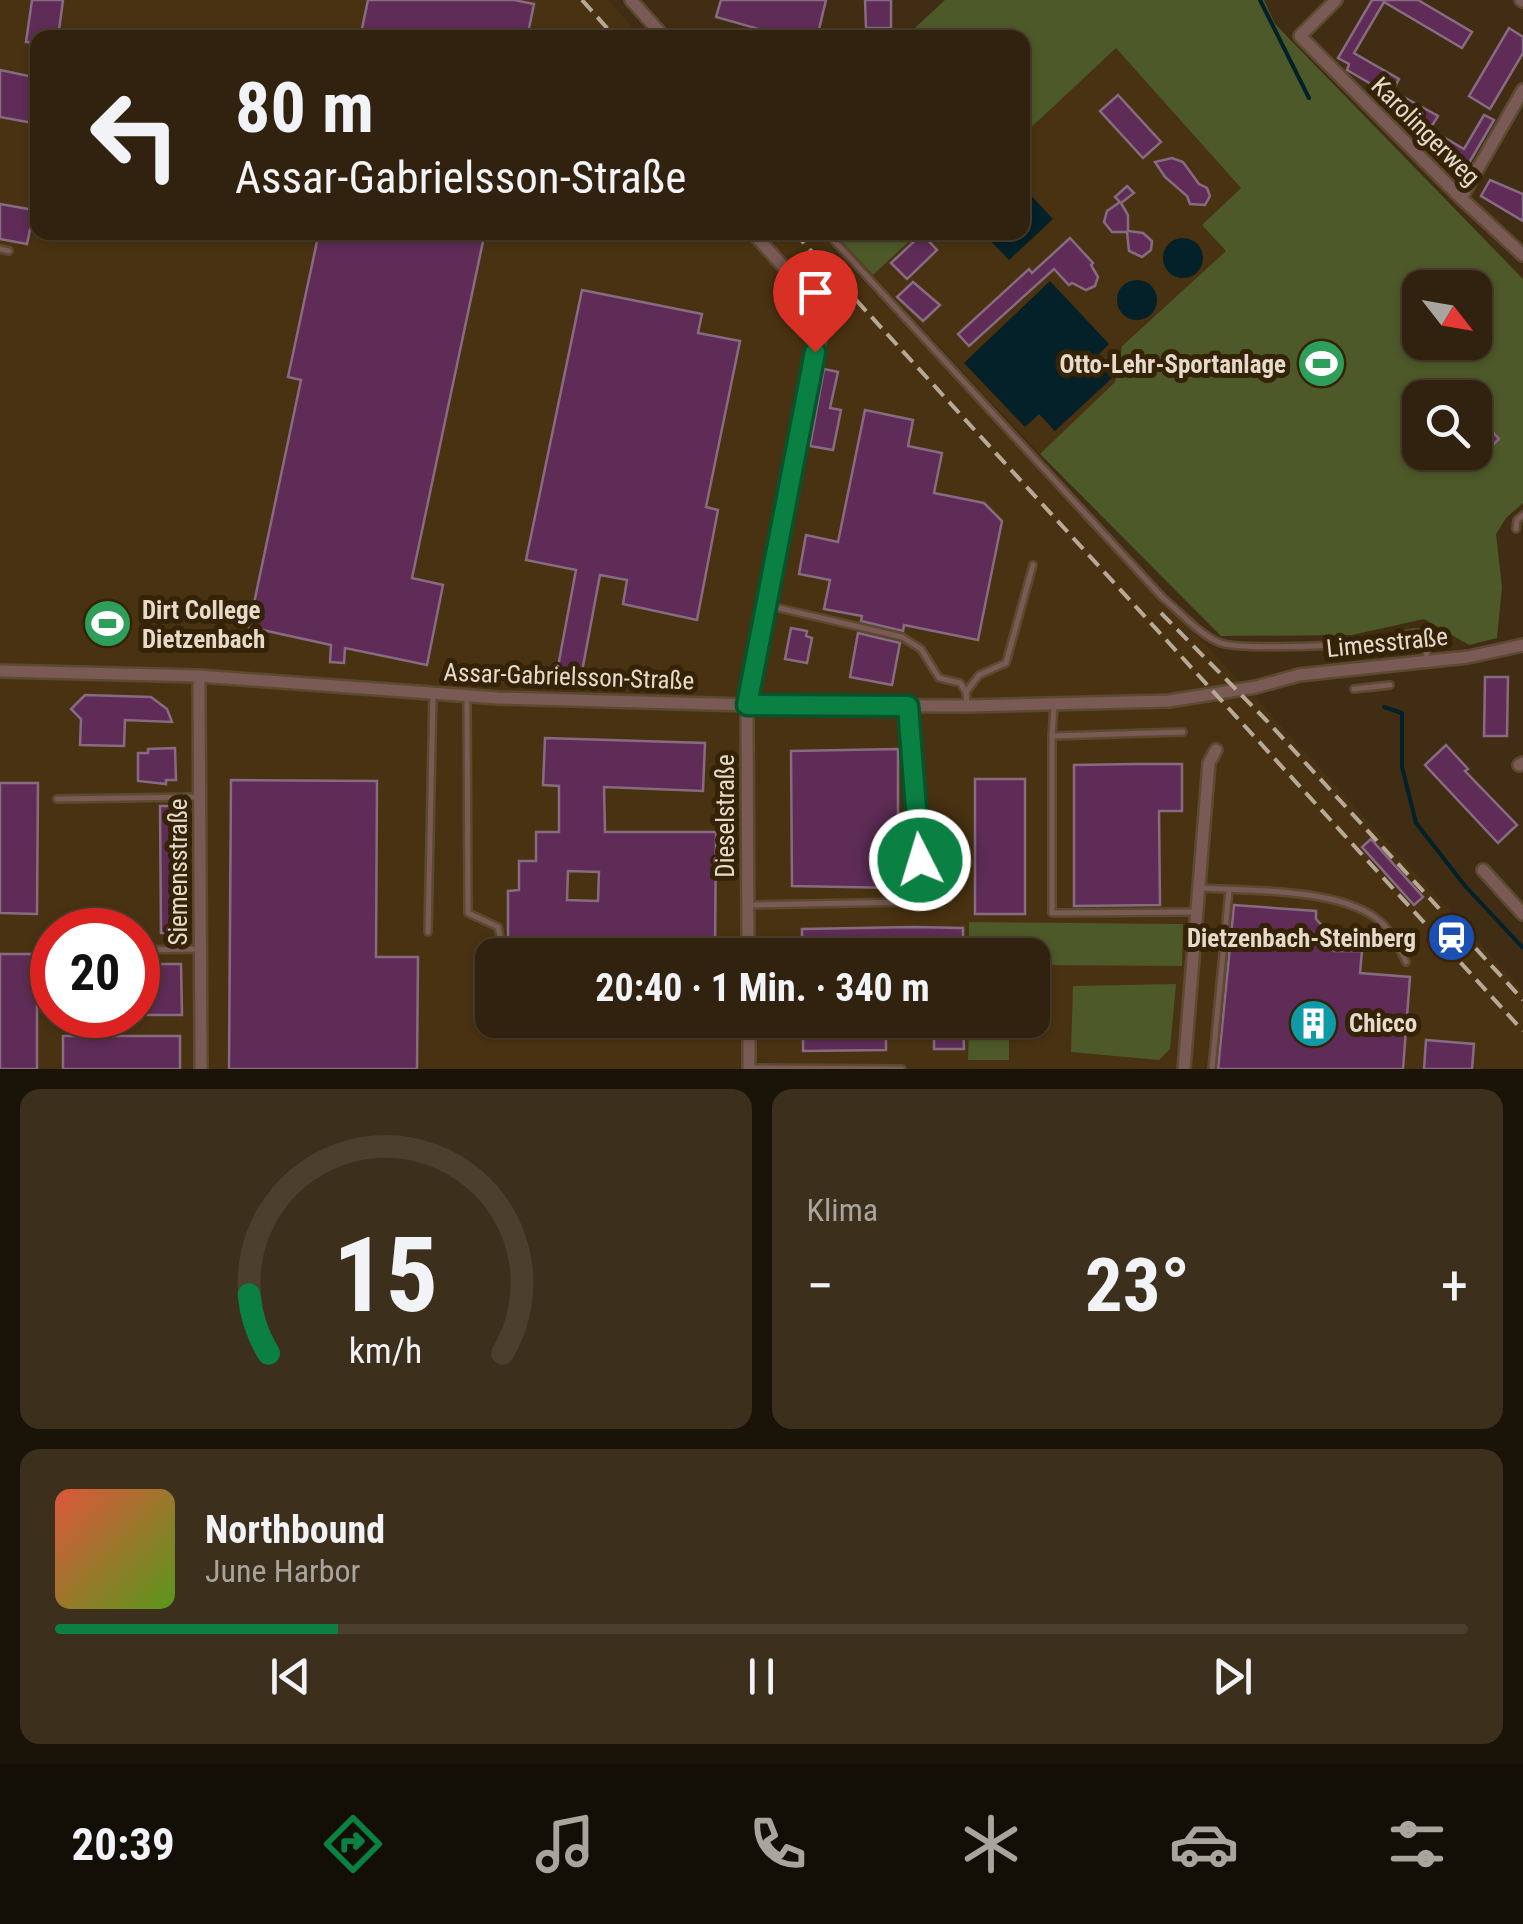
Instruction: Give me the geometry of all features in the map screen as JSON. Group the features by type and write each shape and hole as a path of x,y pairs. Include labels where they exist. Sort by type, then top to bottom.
{"street":[{"path":"631,0 658,30"},
{"name":"Karolingerweg","path":"1336,0 1300,36 1523,255"},
{"path":"1461,198 1523,90"},
{"name":"Dieselstraße","path":"748,938 747,705 823,324 822,309 759,240"},
{"name":"Limesstraße","path":"1256,686 1298,674 1468,657 1523,645"},
{"name":"Assar-Gabrielsson-Straße","path":"0,671 199,676 467,695 747,705 968,706 1168,701 1256,686"},
{"name":"Siemensstraße","path":"199,676 201,1069"},
{"path":"1184,1069 1209,762 1216,750"},
{"path":"1484,870 1523,914"},
{"path":"748,1038 748,1068"}],"lane":[{"path":"833,240 1162,597 1211,638 1233,646 1317,645 1378,642 1406,632 1421,633 1426,640 1428,659"},
{"path":"0,249 8,251"},
{"path":"1516,529 1517,520 1523,515"},
{"path":"966,692 978,675 1006,663 1033,565"},
{"path":"767,605 902,636 920,649 939,678 960,682 968,706"},
{"path":"1354,689 1390,685"},
{"path":"428,932 433,693"},
{"path":"467,695 468,913 498,927 500,938"},
{"path":"1054,705 1052,913 1196,912"},
{"path":"748,905 910,902 922,895 908,706"},
{"path":"1052,736 1183,732"},
{"path":"57,798 200,797"},
{"path":"1198,887 1314,896 1358,908 1377,919 1394,938 1406,962"},
{"path":"1212,1069 1229,890"},
{"path":"160,950 201,950"},
{"path":"748,1068 902,1069"}],"shaded area":[{"path":"0,0 608,0 635,30 30,30 30,240 825,240 1261,704 1523,991 1523,1069 0,1069"},
{"path":"1116,47 1241,188 1203,225 1226,251 1122,345 1115,382 1040,454 873,275 910,240 1030,240 1030,128"}],"green space":[{"name":"Otto-Lehr-Sportanlage","path":"945,0 1264,0 1275,24 1523,279 1523,503 1496,534 1502,587 1497,638 1469,645 1424,619 1352,635 1221,636 1040,454 1115,382 1122,346 1226,251 1202,225 1241,188 1116,48 1030,128 1030,30 913,30"},
{"path":"840,240 910,240 873,275"},
{"path":"969,922 1183,924 1182,966 1050,965 1050,938 969,938"},
{"path":"1176,984 1170,1049 1159,1060 1071,1052 1073,986"},
{"path":"969,1038 1009,1038 1009,1060 968,1060"}],"water":[{"path":"1030,194 1053,219 1009,260 990,240 1030,240"},
{"path":"1183,238 1197,244 1203,258 1197,272 1183,278 1169,272 1163,258 1169,244"},
{"path":"1137,280 1151,286 1157,300 1151,314 1137,320 1123,314 1117,300 1123,286"},
{"path":"1050,281 1109,344 1094,359 1112,378 1055,431 1039,414 1025,427 964,363"}],"building":[{"path":"32,0 63,0 59,30 30,30 30,42 26,42"},
{"path":"368,0 514,0 534,4 529,30 362,30"},
{"path":"721,0 826,0 819,30 762,30 716,17"},
{"path":"865,0 891,0 891,28 866,28"},
{"path":"1372,0 1418,0 1472,32 1462,48 1384,2 1354,53 1399,79 1390,95 1347,70 1349,64 1338,58"},
{"path":"1509,28 1523,37 1523,53 1490,109 1469,96"},
{"path":"0,70 30,76 30,122 0,117"},
{"path":"1393,91 1438,116 1430,129 1464,149 1484,115 1494,120 1462,175 1452,169 1455,165 1421,145 1429,132 1384,107"},
{"path":"1118,95 1161,142 1143,158 1100,111"},
{"path":"1172,158 1183,162 1199,184 1207,188 1210,196 1205,205 1190,204 1155,162"},
{"path":"1490,180 1523,194 1523,221 1481,196"},
{"path":"1127,186 1134,193 1121,203 1128,215 1128,231 1143,233 1152,241 1151,250 1142,257 1129,251 1127,232 1112,232 1104,222 1107,211 1120,202 1115,197"},
{"path":"0,204 30,209 27,244 0,239"},
{"path":"1070,238 1093,263 1098,277 1095,286 1086,290 1069,285 1054,269 969,346 958,334 1029,269 1032,273"},
{"path":"317,240 483,240 412,578 443,585 427,665 345,648 344,663 330,662 331,645 249,627 301,380 288,377"},
{"path":"916,240 928,240 937,250 907,279 891,263"},
{"path":"913,282 940,305 923,321 897,297"},
{"path":"582,290 702,314 698,333 740,341 706,507 718,510 697,620 623,604 627,580 600,575 581,677 557,672 576,570 526,560"},
{"path":"824,369 838,372 830,408 841,410 833,450 810,446"},
{"path":"865,410 913,420 908,446 942,453 934,493 984,503 1002,521 978,640 904,625 903,631 861,621 862,616 824,609 830,580 799,574 806,535 838,542"},
{"path":"791,628 807,631 806,636 812,638 807,663 785,659"},
{"path":"858,633 900,643 892,685 850,677"},
{"path":"1485,677 1508,677 1507,736 1484,736"},
{"path":"85,695 151,697 167,709 172,722 125,720 124,746 80,745 81,719 71,709"},
{"path":"545,738 705,743 703,791 604,787 605,832 716,832 715,938 508,938 508,891 519,890 519,861 536,861 536,832 559,832 559,786 543,785","holes":["568,871 599,872 598,901 567,900"]},
{"path":"1446,745 1468,769 1465,771 1517,825 1498,843 1425,765"},
{"path":"175,748 176,780 166,780 166,784 138,781 138,753"},
{"path":"898,749 898,888 792,886 791,751"},
{"path":"1182,764 1182,811 1159,811 1160,905 1074,906 1074,765"},
{"path":"975,779 1025,779 1025,914 975,914"},
{"path":"231,780 377,781 376,957 418,957 417,1069 229,1069"},
{"path":"0,783 38,783 37,908 30,908 30,914 0,913"},
{"path":"160,806 179,806 180,933 161,933"},
{"path":"1371,839 1423,897 1414,905 1362,847"},
{"name":"Chicco","path":"1234,905 1316,911 1316,919 1326,930 1326,940 1334,951 1362,951 1360,973 1410,977 1403,1069 1218,1069"},
{"path":"963,928 963,938 802,938 802,929"},
{"path":"0,954 30,954 30,1038 37,1038 37,1069 0,1069"},
{"path":"160,964 181,964 182,1015 160,1015"},
{"path":"180,1036 180,1069 63,1069 63,1038"},
{"path":"803,1038 886,1038 886,1050 803,1051"},
{"path":"934,1038 964,1038 964,1049 934,1049"},
{"path":"1426,1040 1474,1044 1472,1069 1424,1069"}],"waterway":[{"path":"1260,0 1309,98"},
{"path":"1384,707 1402,713"},
{"path":"1402,713 1402,767 1416,823 1466,887 1523,948"}],"railway":[{"path":"582,0 609,30"},
{"path":"801,240 1523,1031"},
{"path":"1161,613 1267,721 1523,1000"}],"place":[{"name":"Otto-Lehr-Sportanlage","path":"1321,364"},
{"name":"Dirt College Dietzenbach","path":"107,624"},
{"name":"Dietzenbach-Steinberg","path":"1451,938"},
{"name":"Chicco","path":"1314,1023"}],"route":[{"path":"815,352 747,705 908,706 920,860"}]}
